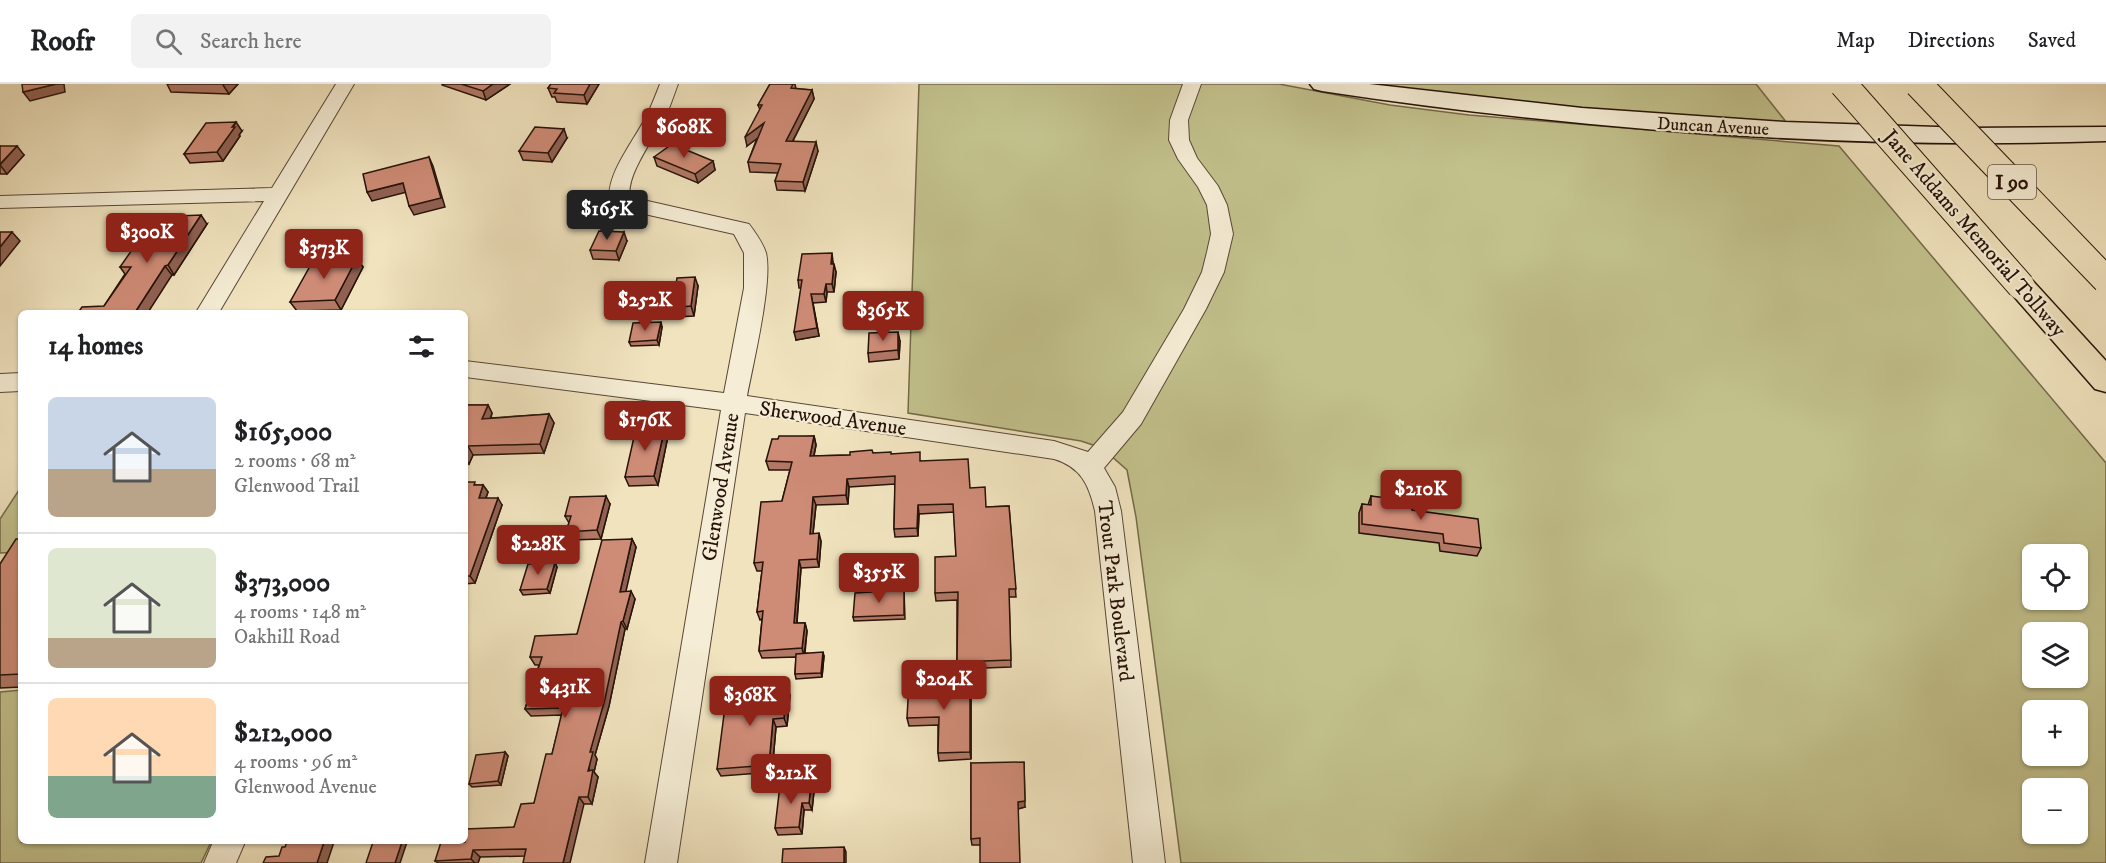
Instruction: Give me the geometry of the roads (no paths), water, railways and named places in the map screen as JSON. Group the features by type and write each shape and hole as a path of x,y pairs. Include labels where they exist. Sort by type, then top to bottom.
{"highway":[{"name":"Jane Addams Memorial Tollway","path":"1843,84 2106,381"},
{"name":"I 90","path":"1918,84 2106,280"}],"street":[{"path":"208,310 345,84"},
{"name":"Glenwood Avenue","path":"661,863 734,403 757,275 755,253 742,229 629,205 620,200 618,190 622,178 657,114 669,84"},
{"path":"1090,467 1132,418 1195,309 1213,272 1222,234 1216,205 1208,186 1188,159 1179,140 1179,120 1192,84"},
{"name":"Duncan Avenue","path":"1322,84 1479,106 1639,121 1845,134 2006,136 2106,134"},
{"path":"0,202 277,194"},
{"name":"Sherwood Avenue","path":"468,369 734,403 1054,450 1075,456 1090,467"},
{"path":"0,383 18,382"},
{"name":"Trout Park Boulevard","path":"1090,467 1102,487 1108,511 1149,863"},
{"path":"220,863 228,844"}]}
